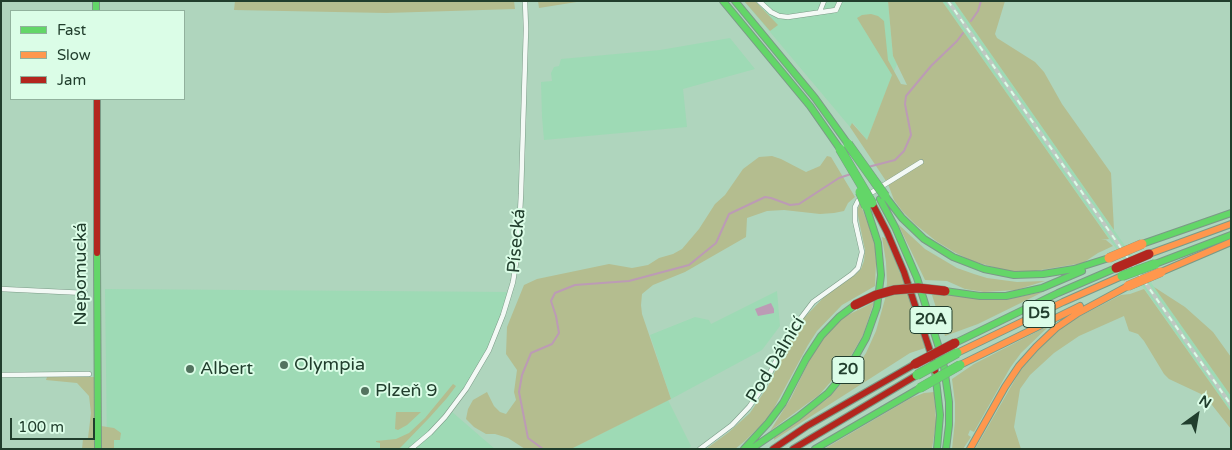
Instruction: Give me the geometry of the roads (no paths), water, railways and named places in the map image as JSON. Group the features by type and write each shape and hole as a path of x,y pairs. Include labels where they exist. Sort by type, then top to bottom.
{"main road":[{"name":"20","path":"723,1 844,146 876,201"},
{"name":"20","path":"735,1 816,98 876,201 881,274 877,307 866,338 849,368 828,392 804,413 751,449"},
{"name":"Nepomucká","path":"97,100 98,449"},
{"path":"876,201 902,218 924,239 953,258 984,270 1014,274 1043,274 1074,269 1109,258"},
{"path":"876,201 904,272 934,363 940,415 936,449"},
{"name":"20A","path":"876,201 895,227 917,278 944,367 949,402 946,449"},
{"path":"744,449 783,403 821,336 839,317 855,305 869,298 894,290 918,288 992,297 1020,294 1042,288 1142,244 1231,213"},
{"name":"D5","path":"773,449 807,426 955,343 1058,293 1149,254 1231,224"},
{"name":"D5","path":"793,449 866,404 958,353 1122,276 1231,235"},
{"path":"815,449 960,365 1042,323 1231,242"},
{"path":"970,449 1008,382 1036,347 1056,328 1078,313 1128,286"}],"street":[{"name":"Písecká","path":"411,449 445,417 471,382 489,350 503,315 513,282 518,250 521,194 526,45 525,1"},
{"path":"759,1 771,12 779,16 836,10 840,1"},
{"path":"820,11 824,1"},
{"name":"Pod Dálnicí","path":"700,449 732,425 749,407 764,387 790,331 813,302 858,268 862,252 855,221 855,207 858,201 920,162"},
{"path":"1,288 85,294"},
{"path":"1,374 89,374"}],"waterway":[{"path":"971,21 978,11 981,1"},
{"path":"868,167 895,160 904,151 911,135 905,104 906,96 931,66 963,33"},
{"path":"543,449 528,438 519,392 522,375 531,353 552,344 559,333 551,301 555,293 575,285 629,281 689,265 716,243 729,214 765,197 790,205 799,204 839,178 851,174"}],"railway":[{"path":"948,1 1231,405"}],"place":[{"name":"Olympia","path":"284,365"},
{"name":"Albert","path":"190,369"},
{"name":"Plzeň 9","path":"365,391"}]}
